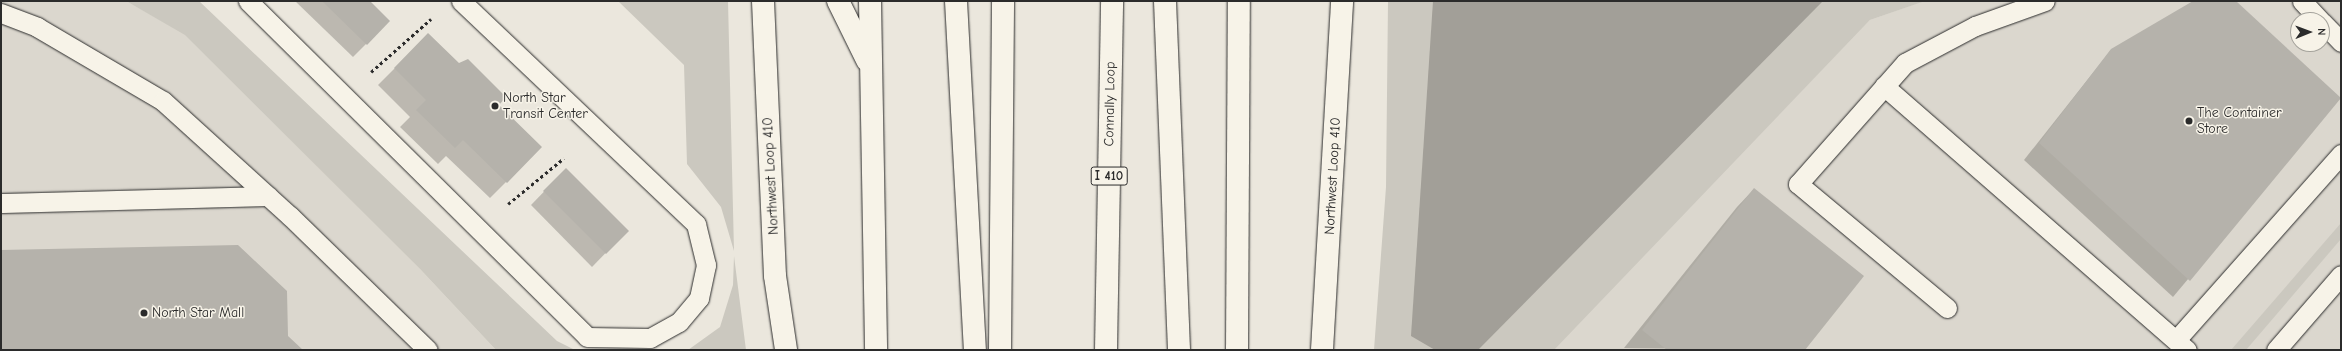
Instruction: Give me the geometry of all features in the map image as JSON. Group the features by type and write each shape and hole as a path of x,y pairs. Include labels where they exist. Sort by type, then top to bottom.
{"main road":[{"path":"838,1 869,65"},
{"path":"870,1 869,65 876,350"},
{"path":"956,1 975,350"},
{"path":"1000,350 1003,1"},
{"name":"Connally Loop","path":"1106,350 1112,1"},
{"path":"1165,1 1180,350"},
{"path":"1237,350 1240,3"},
{"name":"Northwest Loop 410","path":"1322,350 1342,3"},
{"name":"Northwest Loop 410","path":"763,4 776,276 786,350"}],"lane":[{"path":"248,1 587,337 650,338 679,322 699,298 706,265 696,224 461,1"},
{"path":"1947,308 1798,184 1905,63 1975,26 2045,1"},
{"path":"2302,1 2312,12"},
{"path":"1,13 37,27 163,100 268,196 428,350"},
{"path":"2330,30 2341,42"},
{"path":"1884,86 2182,345 2341,154"},
{"path":"1,203 268,196"},
{"path":"2276,350 2341,275"}],"path":[{"path":"372,72 431,19"},
{"path":"508,204 564,158"}],"shaded area":[{"path":"1,1 126,1 185,34 420,269 496,350 1,350"},
{"path":"126,1 199,1 557,341 575,350 496,350 420,269 185,35"},
{"path":"618,1 728,1 734,251 721,207 687,164 684,65"},
{"path":"1388,1 1925,1 1870,20 1554,350 1374,350 1386,187"},
{"path":"1433,1 1823,1 1478,350 1435,350 1411,336"},
{"path":"1924,1 2341,1 2341,350 1551,350 1870,20"},
{"path":"2341,223 2341,239 2246,350 2231,350"},
{"path":"734,256 746,350 688,350 720,327 733,285"}],"building":[{"path":"322,1 370,1 390,21 367,45"},
{"name":"The Container Store","path":"2193,1 2236,1 2341,98 2190,281 2039,143 2111,49"},
{"path":"428,33 459,63 468,59 506,97 499,105 542,147 507,183 463,140 455,148 416,110 426,100 394,68"},
{"path":"566,168 629,231 606,254 543,191"},
{"path":"1754,188 1864,276 1805,350 1667,350 1642,330"},
{"name":"North Star Mall","path":"238,245 287,291 288,336 303,350 1,350 1,250"}],"place":[{"name":"North Star Transit Center","path":"495,106"},
{"name":"The Container Store","path":"2189,121"},
{"name":"North Star Mall","path":"144,313"}]}
